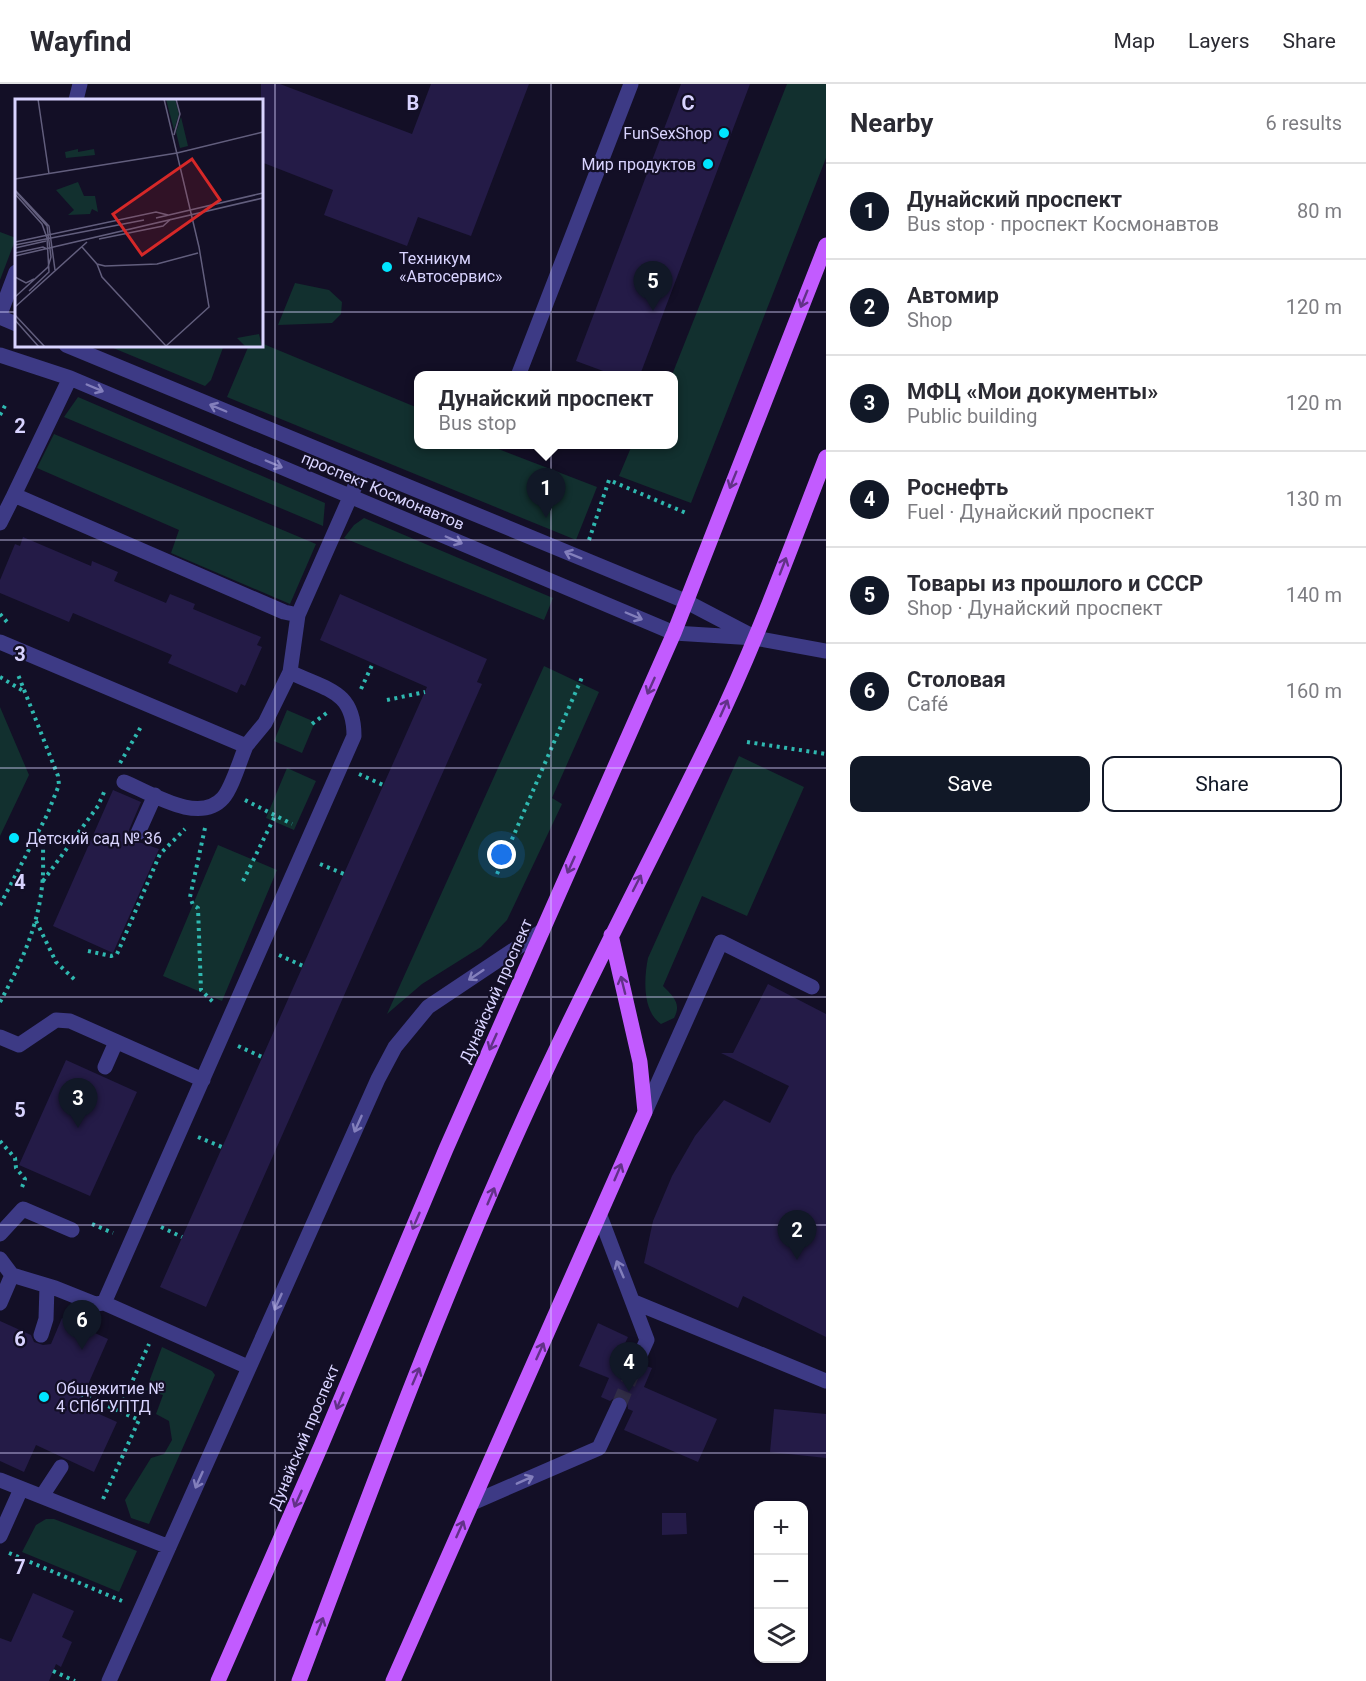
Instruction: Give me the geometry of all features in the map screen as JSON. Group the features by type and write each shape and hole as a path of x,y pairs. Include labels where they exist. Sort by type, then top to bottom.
{"main road":[{"name":"Дунайский проспект","path":"218,1681 542,931 674,633 826,245"},
{"path":"299,1681 394,1430 519,1128 611,935 715,729 756,638 826,457"},
{"path":"393,1681 645,1112 640,1062 611,935"}],"street":[{"path":"76,99 80,84"},
{"path":"520,371 631,84"},
{"path":"15,275 0,315 15,323"},
{"name":"проспект Космонавтов","path":"68,346 685,600 756,638"},
{"name":"проспект Космонавтов","path":"0,355 70,378 674,633 756,638 826,651"},
{"path":"0,523 70,378"},
{"path":"124,782 187,808 208,808 224,797 246,747 265,723 290,672 298,615 363,468"},
{"path":"14,495 284,612 298,615"},
{"path":"0,642 246,747"},
{"path":"104,1303 354,736 351,708 344,698 290,672"},
{"path":"138,833 155,795"},
{"path":"110,1681 248,1367 378,1078 395,1047 428,1006 542,931"},
{"path":"645,1112 721,942 812,987"},
{"path":"0,1037 19,1046 56,1020 70,1021 202,1080"},
{"path":"105,1067 116,1042"},
{"path":"0,1234 23,1209 72,1230"},
{"path":"600,1216 647,1340 637,1362"},
{"path":"0,1259 12,1275 95,1304 104,1303 248,1367"},
{"path":"0,1303 12,1275"},
{"path":"40,1335 46,1319 47,1286"},
{"path":"634,1302 826,1381"},
{"path":"472,1503 599,1448 619,1405"},
{"path":"42,1496 61,1467"},
{"path":"0,1480 170,1547"},
{"path":"0,1536 21,1489"}],"path":[{"path":"0,415 7,402"},
{"path":"589,542 609,480 686,513"},
{"path":"361,689 373,663"},
{"path":"0,904 55,796 58,776 26,693 12,664"},
{"path":"497,874 583,675"},
{"path":"0,677 26,693"},
{"path":"387,700 424,692"},
{"path":"747,742 826,754"},
{"path":"355,773 383,785"},
{"path":"227,791 312,833"},
{"path":"88,951 111,956 117,954 160,854 208,808"},
{"path":"208,808 190,897 193,905 198,908 201,990 215,1004 232,1013"},
{"path":"243,881 274,816"},
{"path":"0,1002 29,945 36,920 43,881 42,835 39,830"},
{"path":"315,862 344,874"},
{"path":"36,920 56,962 75,980"},
{"path":"276,954 303,966"},
{"path":"235,1045 262,1057"},
{"path":"194,1135 222,1147"},
{"path":"0,1141 15,1158 16,1168 25,1179 17,1198 23,1209"},
{"path":"155,1225 182,1237"},
{"path":"119,1411 157,1327"},
{"path":"74,1391 139,1420 95,1516"},
{"path":"0,1549 122,1601"},
{"path":"53,1671 75,1681"}],"green space":[{"path":"787,84 826,84 826,158 691,503 619,476 630,449 678,449 678,371 674,371"},
{"path":"0,232 15,238 15,241 0,280"},
{"path":"295,283 329,290 342,302 341,314 332,323 278,325"},
{"path":"262,343 414,406 414,449 498,449 597,487 576,540 227,397 249,346 262,346"},
{"path":"108,346 224,346 211,380 205,386"},
{"path":"78,397 325,503 323,526 64,417"},
{"path":"54,434 316,544 290,604 171,553 179,530 37,468"},
{"path":"364,518 553,598 544,620 344,538 354,525"},
{"path":"544,666 599,692 552,798 562,804 507,920 481,947 422,984 387,1014"},
{"path":"0,707 29,775 0,836"},
{"path":"287,710 315,722 302,753 274,741"},
{"path":"739,756 804,787 747,916 702,896 663,986 677,1004 676,1013 674,1018 661,1024 650,1011 647,1003 645,984 648,958"},
{"path":"287,768 316,781 294,830 266,818"},
{"path":"218,845 277,870 222,1001 163,976"},
{"path":"162,1347 212,1371 215,1375 149,1524 131,1518 125,1500 151,1458 164,1454 172,1440 169,1421 156,1414 163,1395 146,1390"},
{"path":"46,1519 54,1519 137,1551 119,1592 22,1552 36,1525"}],"building":[{"path":"261,84 280,84 412,134 431,84 529,84 471,236 418,217 407,246 324,215 333,190 262,162"},
{"path":"681,84 750,84 642,371 603,371 576,361"},
{"path":"23,537 91,566 92,561 118,572 114,581 166,603 170,594 195,604 193,609 261,637 257,645 262,647 245,686 241,684 237,693 168,663 172,655 73,613 69,622 0,593 0,580 15,544 20,546"},
{"path":"340,594 487,659 477,682 482,684 206,1307 160,1287 427,687 320,640"},
{"path":"113,790 141,802 129,830 130,839 159,849 113,953 53,926"},
{"path":"768,984 826,1014 826,1337 743,1296 738,1308 644,1263 653,1221 672,1176 695,1136 724,1100 770,1123 789,1086 721,1053 733,1053"},
{"path":"66,1060 137,1092 90,1196 19,1165"},
{"name":"Общежитие № 4 СПбГУПТД","path":"62,1318 108,1339 79,1405 117,1422 94,1472 36,1445 24,1472 0,1461 0,1321 31,1335 34,1342 43,1345 51,1344"},
{"path":"598,1323 628,1337 620,1354 628,1358 629,1368 637,1372 646,1366 652,1368 644,1387 717,1419 698,1462 624,1430 633,1411 628,1409 627,1400 619,1395 610,1401 601,1397 609,1378 579,1366"},
{"path":"774,1409 826,1414 826,1458 770,1452"},
{"path":"662,1513 686,1513 687,1534 662,1535"},
{"path":"33,1593 74,1611 62,1637 72,1642 61,1667 56,1664 49,1681 0,1681 0,1638 11,1642"}],"tunnel":[{"path":"619,1405 637,1362"}],"place":[{"name":"FunSexShop","path":"724,133"},
{"name":"Мир продуктов","path":"708,164"},
{"name":"Техникум «Автосервис»","path":"387,267"},
{"name":"Товары из прошлого и СССР","path":"653,311"},
{"name":"Дунайский проспект","path":"546,518"},
{"name":"Детский сад № 36","path":"14,838"},
{"name":"МФЦ «Мои документы»","path":"78,1128"},
{"name":"Автомир","path":"797,1260"},
{"name":"Столовая","path":"82,1350"},
{"name":"Роснефть","path":"629,1392"},
{"name":"Общежитие № 4 СПбГУПТД","path":"44,1397"}]}
